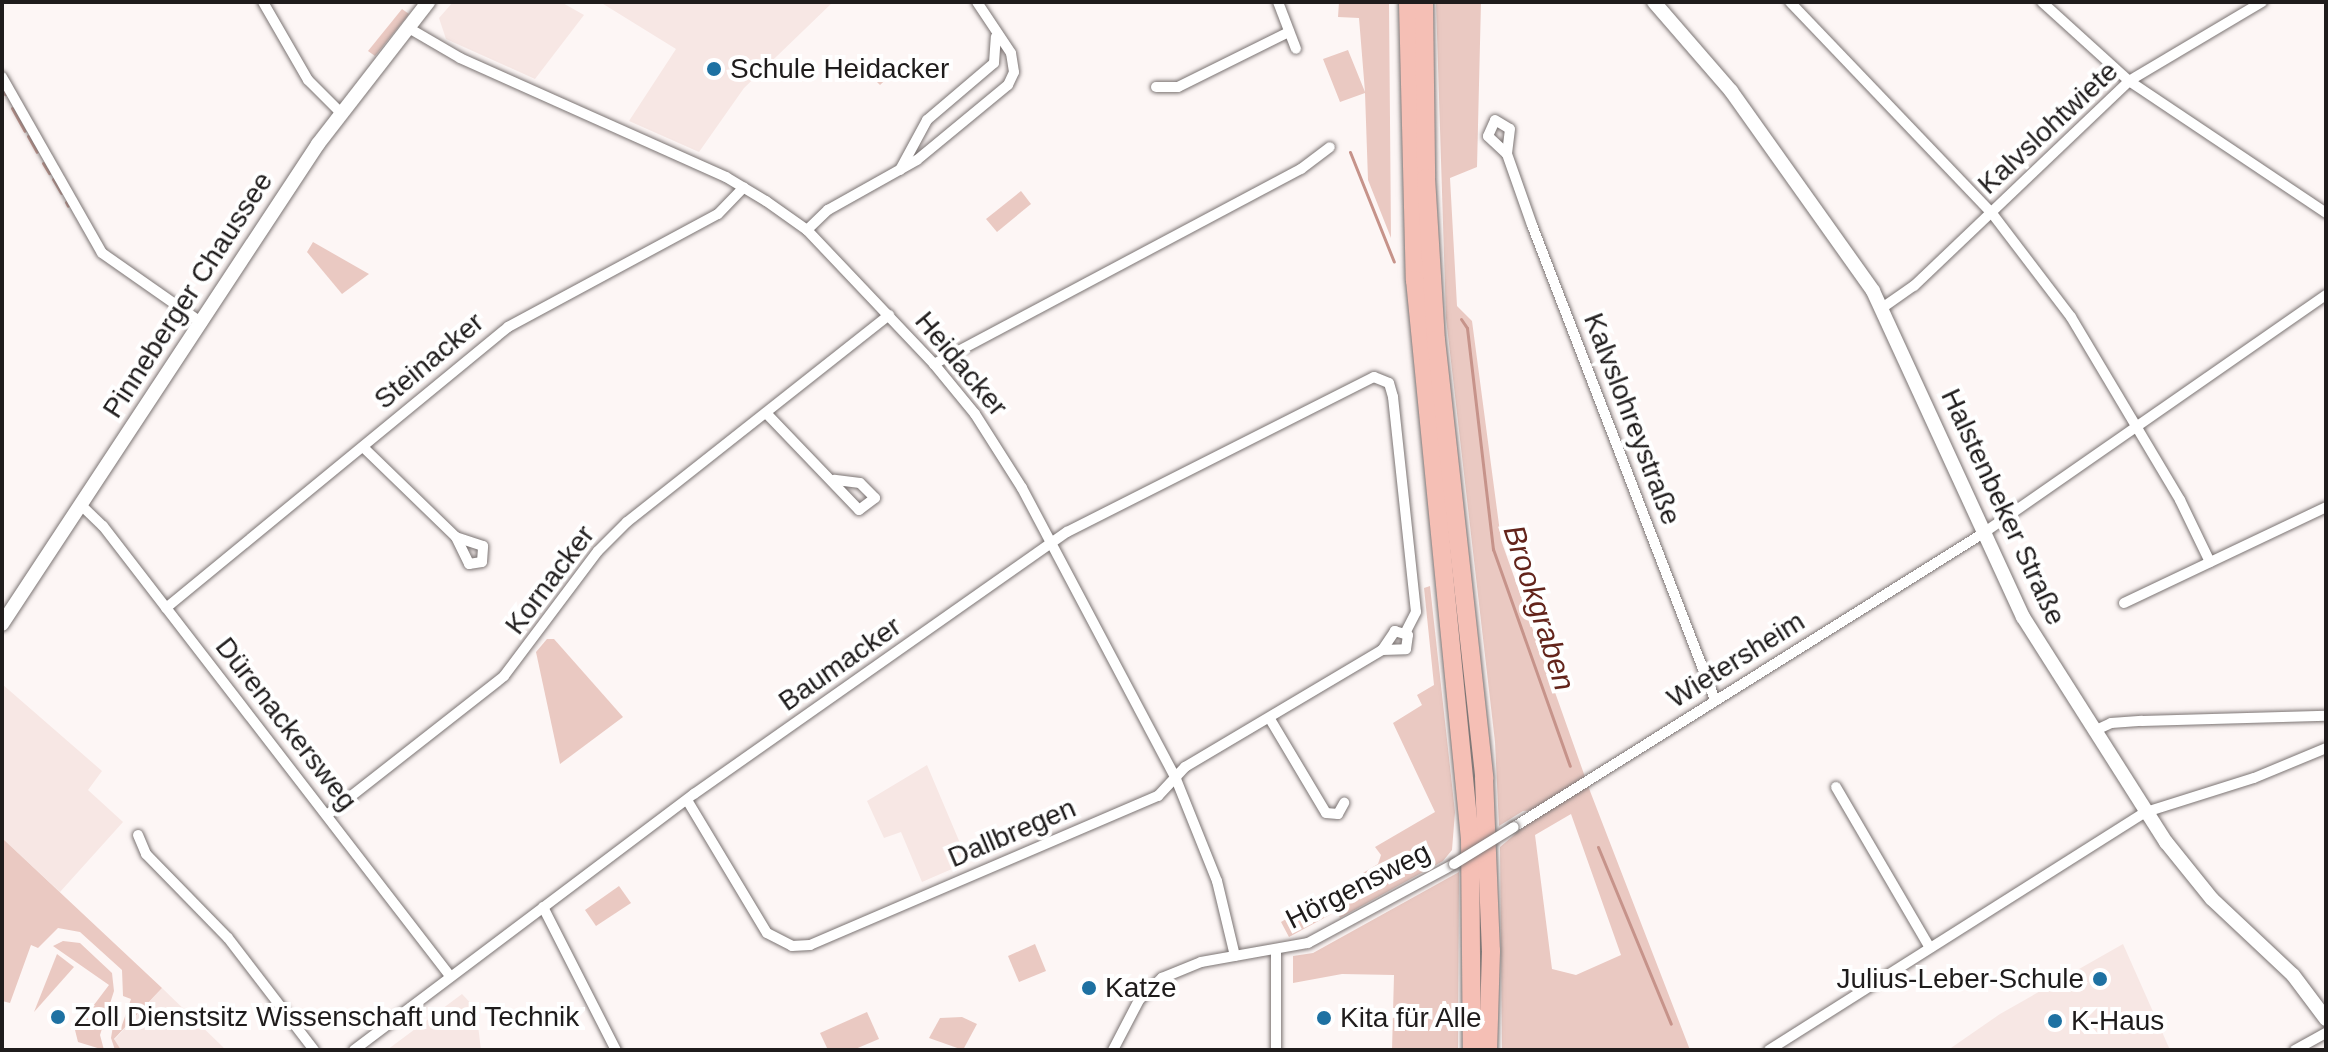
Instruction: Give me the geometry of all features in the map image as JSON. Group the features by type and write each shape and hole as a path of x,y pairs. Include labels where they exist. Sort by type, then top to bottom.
{"highway":[{"path":"1408,2 1416,296 1470,839 1472,1050"},
{"path":"1424,2 1435,325 1484,778 1491,951 1488,1050"}],"street":[{"path":"263,2 308,80 340,112"},
{"name":"Pinneberger Chaussee","path":"2,624 340,112 428,2"},
{"path":"807,230 828,210 900,170 1008,85 1014,60 977,2"},
{"path":"1278,2 1296,49"},
{"name":"Halstenbeker Straße","path":"1654,2 1757,127 1882,308 1982,534 2032,633 2146,812 2195,881 2284,966 2326,1019"},
{"path":"1790,2 1991,212 2071,317 2137,426 2210,562"},
{"path":"2042,2 2129,81 2326,213"},
{"name":"Kalvslohtwiete","path":"1882,308 1914,286 2129,81 2262,2"},
{"name":"Heidacker","path":"407,27 460,58 744,187 807,230 934,364 1000,451 1176,779 1217,881 1235,956"},
{"path":"1156,87 1178,87 1289,32"},
{"path":"900,170 927,120 996,59 996,35"},
{"path":"2,77 102,253 202,323"},
{"path":"934,364 1301,169 1330,147"},
{"name":"Kalvslohreystraße","path":"1507,154 1715,700"},
{"name":"Steinacker","path":"166,608 508,327 718,214 744,187"},
{"name":"Wietersheim","path":"1514,827 1982,534 2326,295"},
{"name":"Kornacker","path":"327,815 478,701 526,651 610,539 889,315"},
{"name":"Baumacker","path":"354,1050 687,800 1052,544 1238,441 1263,435 1368,379 1385,379 1393,397 1415,585 1416,612 1406,632"},
{"path":"767,414 834,480"},
{"path":"363,447 456,537"},
{"name":"Dürenackersweg","path":"81,505 166,608 450,976"},
{"path":"2124,603 2326,507"},
{"name":"Dallbregen","path":"687,800 761,924 784,943 810,945 1158,796 1185,767 1382,650 1406,649 1406,632 1392,632 1382,650"},
{"path":"2094,731 2111,723 2326,716"},
{"path":"1270,719 1326,813 1338,814 1344,803"},
{"path":"1769,1050 2146,812 2254,778 2326,748"},
{"path":"1836,787 1930,948"},
{"name":"Hörgensweg","path":"1113,1050 1139,1000 1162,978 1190,965 1276,952 1308,943 1454,864 1514,827"},
{"path":"138,835 146,854 228,938 314,1050"},
{"path":"543,907 616,1050"},
{"path":"1276,952 1276,1050"},
{"path":"2295,1050 2326,1033"}],"shaded area":[{"path":"453,2 561,2 584,15 535,79 446,39 439,18"},
{"name":"Schule Heidacker","path":"600,2 833,2 744,88 699,152 629,121 676,49"},
{"path":"1339,2 1389,2 1391,238 1368,180 1365,93 1340,102 1323,59 1348,50 1365,92 1359,18 1338,17"},
{"path":"1436,2 1481,2 1477,167 1450,178 1457,306 1472,321 1501,540 1590,791 1690,1050 1502,1050 1500,847 1538,815 1536,810 1523,811 1499,826 1495,742 1446,318","holes":["1571,814 1621,955 1576,975 1552,969 1535,835"]},
{"path":"402,9 409,14 375,56 368,51"},
{"path":"874,58 895,71 880,85 863,68"},
{"path":"1021,191 1031,204 997,232 986,219"},
{"path":"313,242 369,274 342,294 307,252"},
{"path":"1430,586 1455,812 1452,850 1443,861 1340,918 1337,911 1289,937 1281,922 1378,864 1381,855 1375,847 1435,812 1393,723 1422,705 1417,695 1434,685 1424,588"},
{"path":"547,639 554,639 623,717 560,764 536,652"},
{"path":"2,684 102,771 88,790 123,822 60,892 2,838"},
{"path":"927,765 968,862 922,882 901,832 884,838 867,801"},
{"path":"2,838 162,988 114,1039 121,1050 115,1050 111,1038 113,1026 121,1028 131,999 123,996 122,970 80,932 58,928 38,948 31,945 10,1003 2,1001"},
{"path":"1459,872 1458,1050 1392,1050 1394,975 1342,974 1293,983 1293,956 1313,953"},
{"path":"619,886 631,903 596,926 585,910"},
{"path":"63,941 80,943 112,973 114,991 100,1035 104,1050 78,1042 75,1030 109,985 53,946"},
{"path":"1035,944 1046,971 1019,982 1008,956"},
{"name":"Julius-Leber-Schule","path":"2123,944 2170,1050 1948,1050 2000,1014"},
{"path":"57,954 74,967 34,1012"},
{"path":"162,988 225,1050 121,1050 114,1040"},
{"path":"462,994 476,1009 481,1050 387,1050"},
{"path":"867,1012 879,1039 853,1050 828,1050 820,1033"},
{"path":"962,1017 977,1024 963,1050 929,1038 940,1018"}],"waterway":[{"path":"2,89 5,94"},
{"path":"12,108 25,131"},
{"path":"28,136 37,152"},
{"name":"Brookgraben","path":"1350,152 1394,262"},
{"path":"43,163 49,173"},
{"path":"53,179 61,193"},
{"path":"66,202 68,206"},
{"name":"Brookgraben","path":"1461,319 1467,328 1493,549 1570,766"},
{"name":"Brookgraben","path":"1598,847 1671,1024"}],"place":[{"name":"Schule Heidacker","path":"714,69"},
{"name":"Julius-Leber-Schule","path":"2100,979"},
{"name":"Katze","path":"1089,988"},
{"name":"Zoll Dienstsitz Wissenschaft und Technik","path":"58,1017"},
{"name":"Kita für Alle","path":"1324,1018"},
{"name":"K-Haus","path":"2055,1021"}]}
